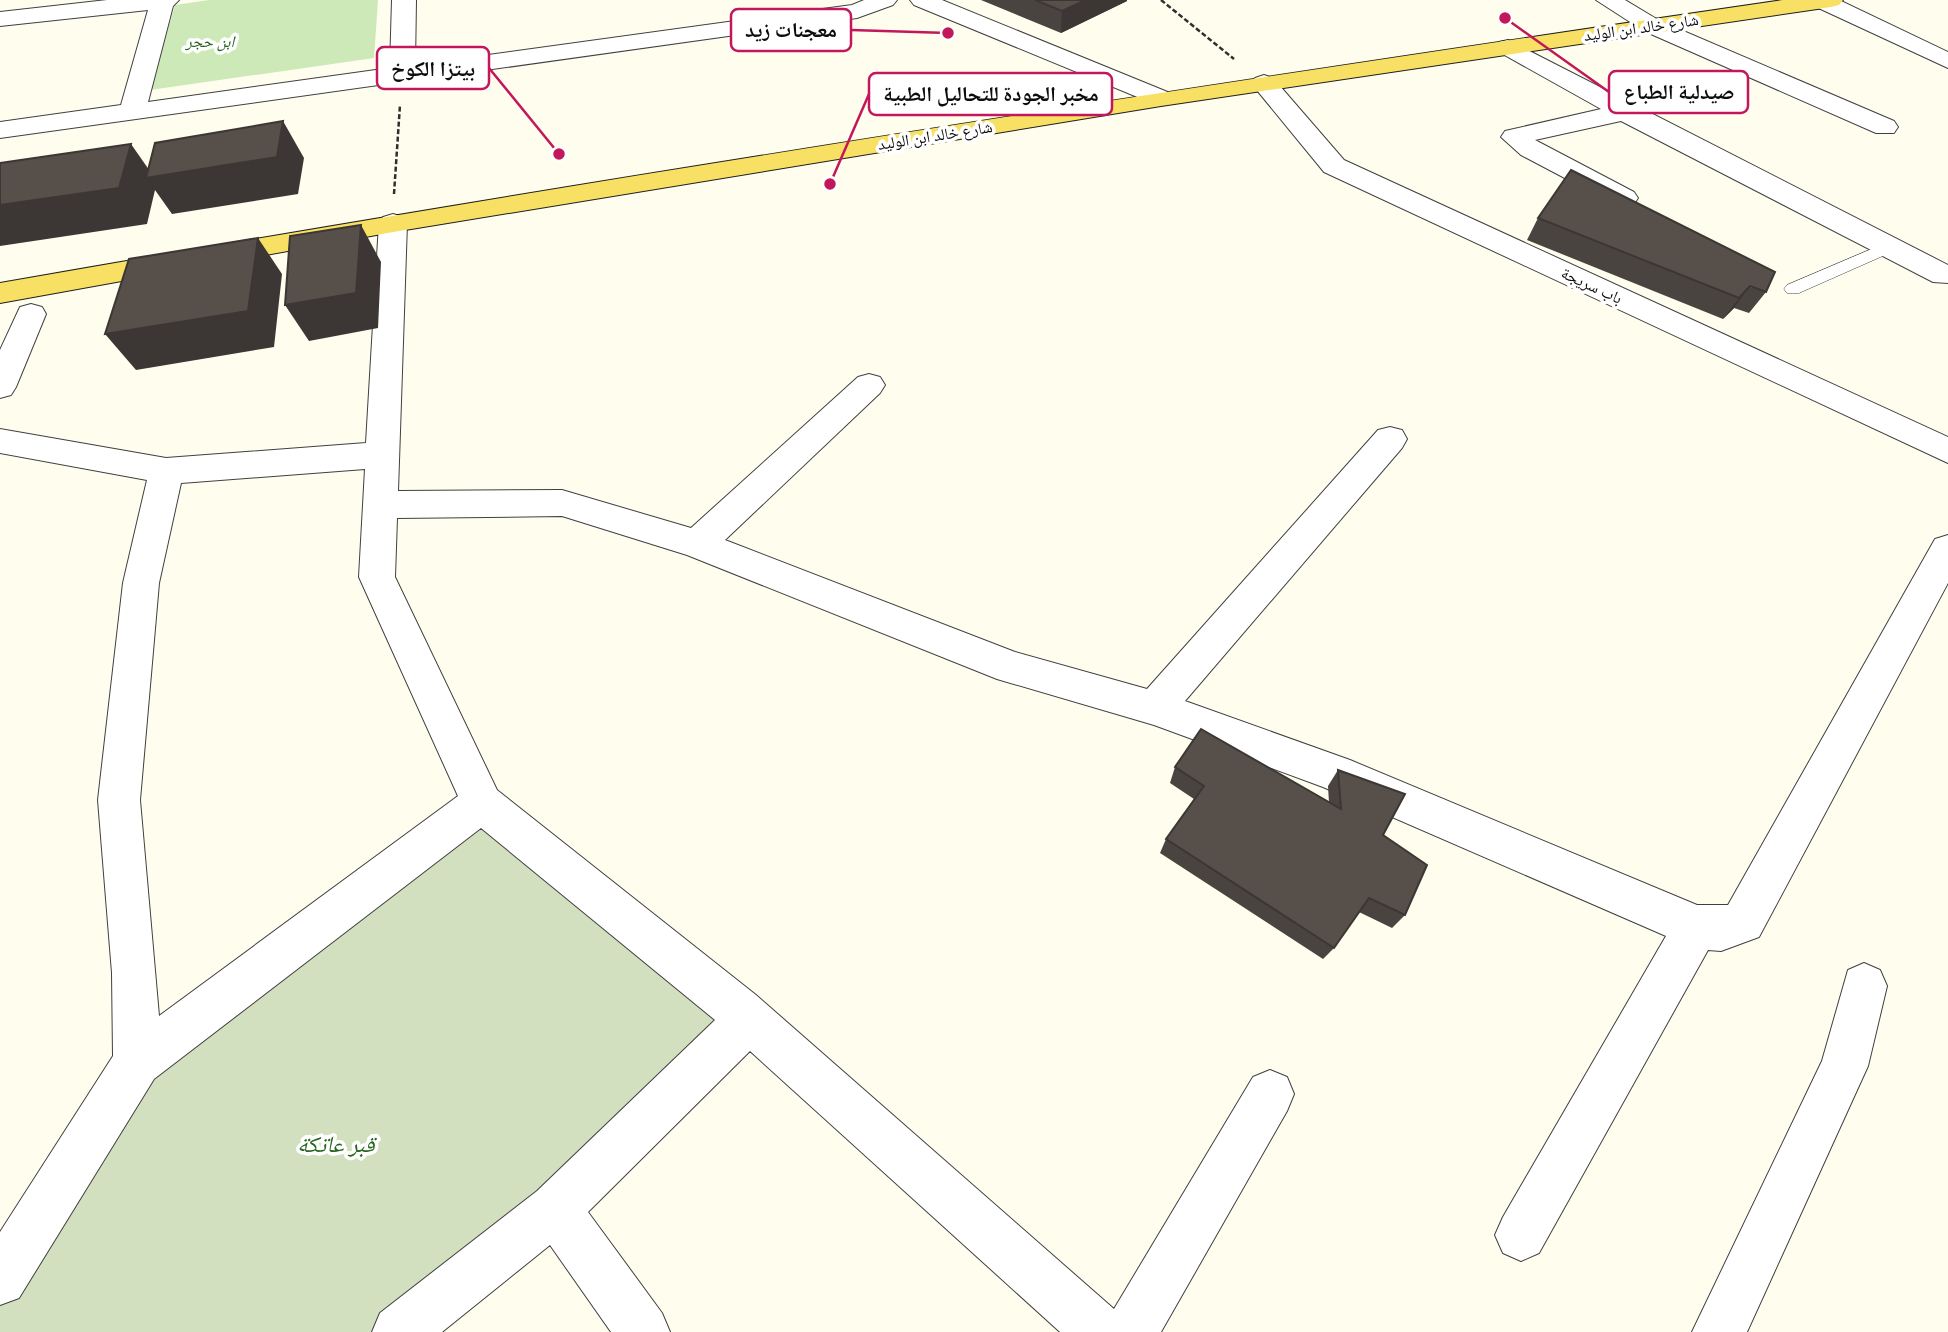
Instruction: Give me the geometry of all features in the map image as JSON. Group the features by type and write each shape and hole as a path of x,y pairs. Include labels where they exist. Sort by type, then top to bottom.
{"main road":[{"name":"شارع خالد ابن الوليد","path":"0,293 393,223 1161,98 1824,0"}],"street":[{"path":"0,19 167,0"},
{"path":"402,75 404,0"},
{"path":"0,130 857,11 885,0"},
{"path":"922,0 1161,98"},
{"path":"1608,0 1652,26 1885,127"},
{"path":"1824,0 1948,61"},
{"path":"132,112 162,1"},
{"path":"1508,47 1624,112 1943,275"},
{"name":"باب سريجة","path":"1264,83 1334,166 1948,451"},
{"path":"1624,112 1514,137 1530,149 1647,210"},
{"path":"393,223 380,455 381,505 377,577 482,803 749,1019 1100,1332"},
{"path":"0,387 31,314 57,284"},
{"path":"0,332 31,314"},
{"path":"697,544 869,385"},
{"path":"1155,708 1390,439"},
{"path":"0,441 166,471 380,455"},
{"path":"137,1062 135,973 119,800 142,583 166,471"},
{"path":"381,505 562,503 697,544 1011,667 1155,708 1336,773 1696,927 1721,929 1743,922 1948,549"},
{"path":"0,1279 137,1062 482,803"},
{"path":"1521,1235 1696,927"},
{"path":"1719,1332 1844,1066 1864,986"},
{"path":"399,1332 555,1209 749,1019"},
{"path":"1130,1332 1270,1094"},
{"path":"555,1209 643,1332"}],"lane":[{"path":"1793,289 1888,247"}],"path":[{"path":"1161,0 1264,83"},
{"path":"393,223 402,75"}],"green space":[{"name":"ابن حجر","path":"209,0 378,0 374,58 150,90 175,5"},
{"name":"قبر عاتكة","path":"488,808 740,1011 392,1332 0,1332 0,1279 137,1062"}],"building":[{"path":"1035,0 1086,0 1062,11"},
{"path":"283,121 277,157 146,178 155,143"},
{"path":"131,144 119,188 0,205 0,163"},
{"path":"1571,170 1775,272 1766,292 1750,286 1739,298 1538,218"},
{"path":"361,225 356,293 285,305 290,236"},
{"path":"258,238 248,311 105,334 129,259"},
{"path":"1201,729 1341,809 1338,770 1405,794 1383,835 1427,865 1405,915 1369,898 1334,948 1166,839 1204,786 1175,767"}],"place":[{"name":"صيدلية الطباع","path":"1505,18"},
{"name":"معجنات زيد","path":"948,33"},
{"name":"بيتزا الكوخ","path":"559,154"},
{"name":"مخبر الجودة للتحاليل الطبية","path":"830,184"}]}
